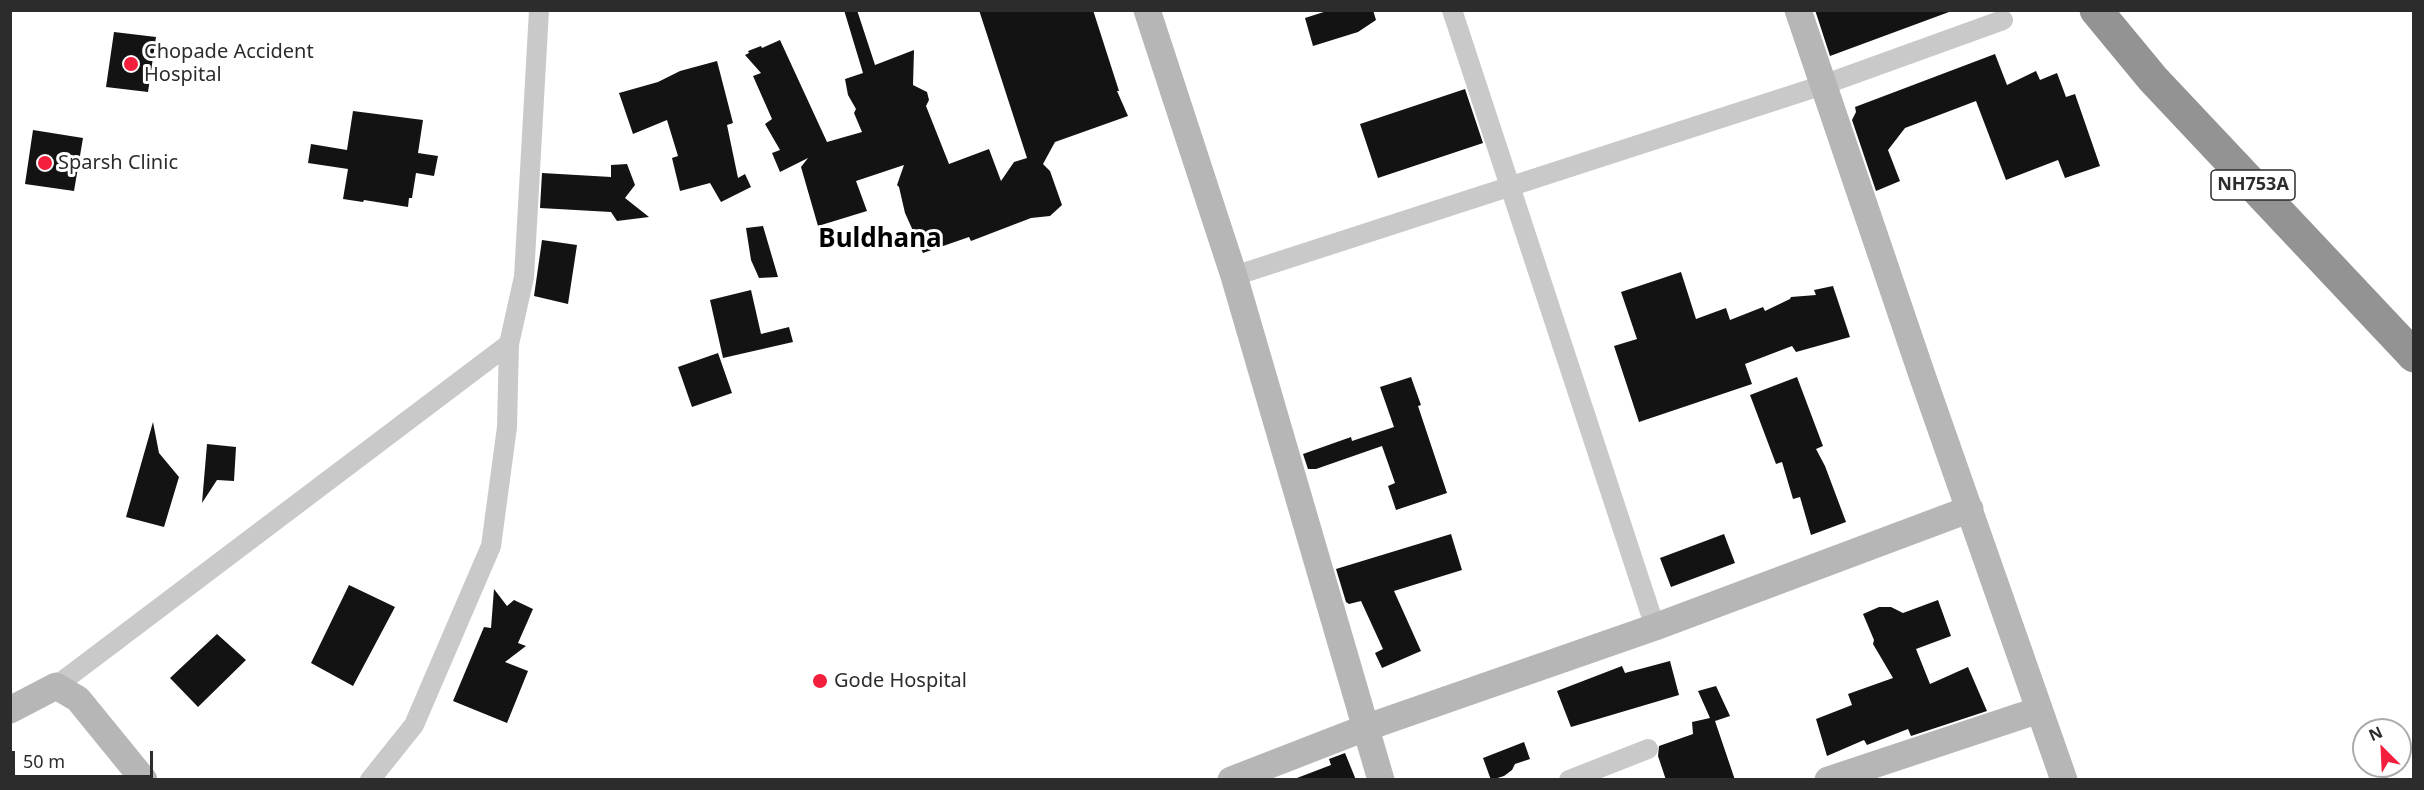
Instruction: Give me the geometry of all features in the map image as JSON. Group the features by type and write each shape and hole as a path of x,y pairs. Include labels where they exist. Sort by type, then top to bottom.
{"highway":[{"name":"NH753A","path":"2096,10 2153,79 2414,356"}],"street":[{"path":"370,780 414,726 491,546 507,427 508,344 524,277 539,10"},
{"path":"1147,10 1234,276 1381,780"},
{"path":"1452,10 1508,186 1655,627"},
{"path":"1798,10 2064,780"},
{"path":"1234,276 1823,85 2003,20"},
{"path":"10,710 56,686 508,344"},
{"path":"1231,780 1365,728 1655,627 1970,509"},
{"path":"56,686 78,699 144,780"},
{"path":"1828,780 2039,710"},
{"path":"1569,780 1648,749"}],"building":[{"path":"844,10 857,10 875,65 914,50 913,85 927,92 929,100 926,106 949,164 989,149 1001,181 1014,162 1027,158 979,10 1093,10 1119,91 1117,91 1128,116 1055,142 1043,164 1050,171 1062,205 1050,216 1031,218 971,241 969,237 923,253 905,213 897,185 904,165 856,181 867,211 818,226 801,167 808,158 780,172 772,153 780,150 765,124 772,119 753,76 761,73 745,55 749,53 748,51 780,40 827,142 862,132 854,113 856,109 848,95 845,79 863,73"},
{"path":"1330,10 1373,10 1376,20 1358,32 1313,46 1305,18"},
{"path":"1815,10 1949,10 1949,12 1830,56"},
{"path":"114,32 156,37 148,92 106,87"},
{"path":"1995,54 2007,85 2036,71 2040,80 2057,73 2066,97 2075,94 2100,166 2065,178 2058,160 2006,180 1976,101 1905,128 1888,150 1900,181 1876,191 1852,120 1856,112 1855,107"},
{"path":"717,61 733,123 727,125 738,178 745,174 751,187 721,202 710,183 680,191 672,158 678,156 667,120 633,134 619,93 658,82 680,71"},
{"path":"1465,89 1483,143 1378,178 1360,124"},
{"path":"353,111 423,120 418,153 438,156 434,176 416,173 412,198 409,198 408,207 343,199 348,169 308,163 311,144 347,150"},
{"path":"33,130 83,138 74,191 25,184"},
{"path":"627,164 635,185 625,198 649,217 617,221 611,212 540,208 542,173 611,177 611,165"},
{"path":"763,226 778,277 759,278 751,260 746,228"},
{"path":"542,240 577,245 568,304 534,296"},
{"path":"1681,272 1696,319 1726,308 1730,320 1763,307 1765,311 1791,297 1816,295 1814,290 1833,286 1850,337 1796,352 1792,346 1745,364 1752,384 1639,422 1614,346 1637,339 1621,292"},
{"path":"751,290 761,334 789,327 793,342 723,358 710,300"},
{"path":"718,353 732,393 692,407 678,367"},
{"path":"1411,377 1421,405 1418,406 1447,493 1396,510 1388,486 1395,483 1382,446 1316,469 1308,469 1303,454 1351,437 1352,441 1394,427 1380,387"},
{"path":"1797,377 1823,446 1816,449 1825,466 1846,522 1811,535 1800,497 1793,499 1782,462 1776,464 1750,395"},
{"path":"153,422 159,453 179,477 164,527 126,517"},
{"path":"207,444 236,447 234,481 217,480 202,503"},
{"path":"1451,534 1462,570 1394,591 1421,651 1382,668 1375,653 1383,649 1361,601 1349,604 1346,602 1336,569"},
{"path":"1724,534 1735,563 1671,587 1660,558"},
{"path":"349,585 395,607 353,686 311,663"},
{"path":"494,589 507,606 514,600 533,609 518,643 526,646 505,662 528,671 507,723 453,701 484,627 491,628"},
{"path":"1938,600 1951,636 1916,649 1930,684 1968,667 1987,711 1911,736 1908,729 1867,745 1864,740 1827,756 1816,719 1852,705 1848,694 1893,678 1873,644 1874,640 1863,614 1879,607 1891,607 1903,613"},
{"path":"217,634 246,660 198,707 170,678"},
{"path":"1670,661 1679,695 1571,727 1557,691 1622,666 1625,673"},
{"path":"1716,686 1730,716 1715,721 1735,780 1666,780 1658,756 1659,746 1693,734 1692,722 1710,718 1698,691"},
{"path":"1524,742 1530,759 1515,764 1512,770 1504,776 1491,780 1483,758"},
{"path":"1345,753 1356,780 1297,780 1297,778 1331,765 1329,759"}],"place":[{"name":"Chopade Accident Hospital","path":"131,64"},
{"name":"Sparsh Clinic","path":"45,163"},
{"name":"Gode Hospital","path":"820,681"}],"district":[{"name":"Buldhana","path":"880,240"}]}
